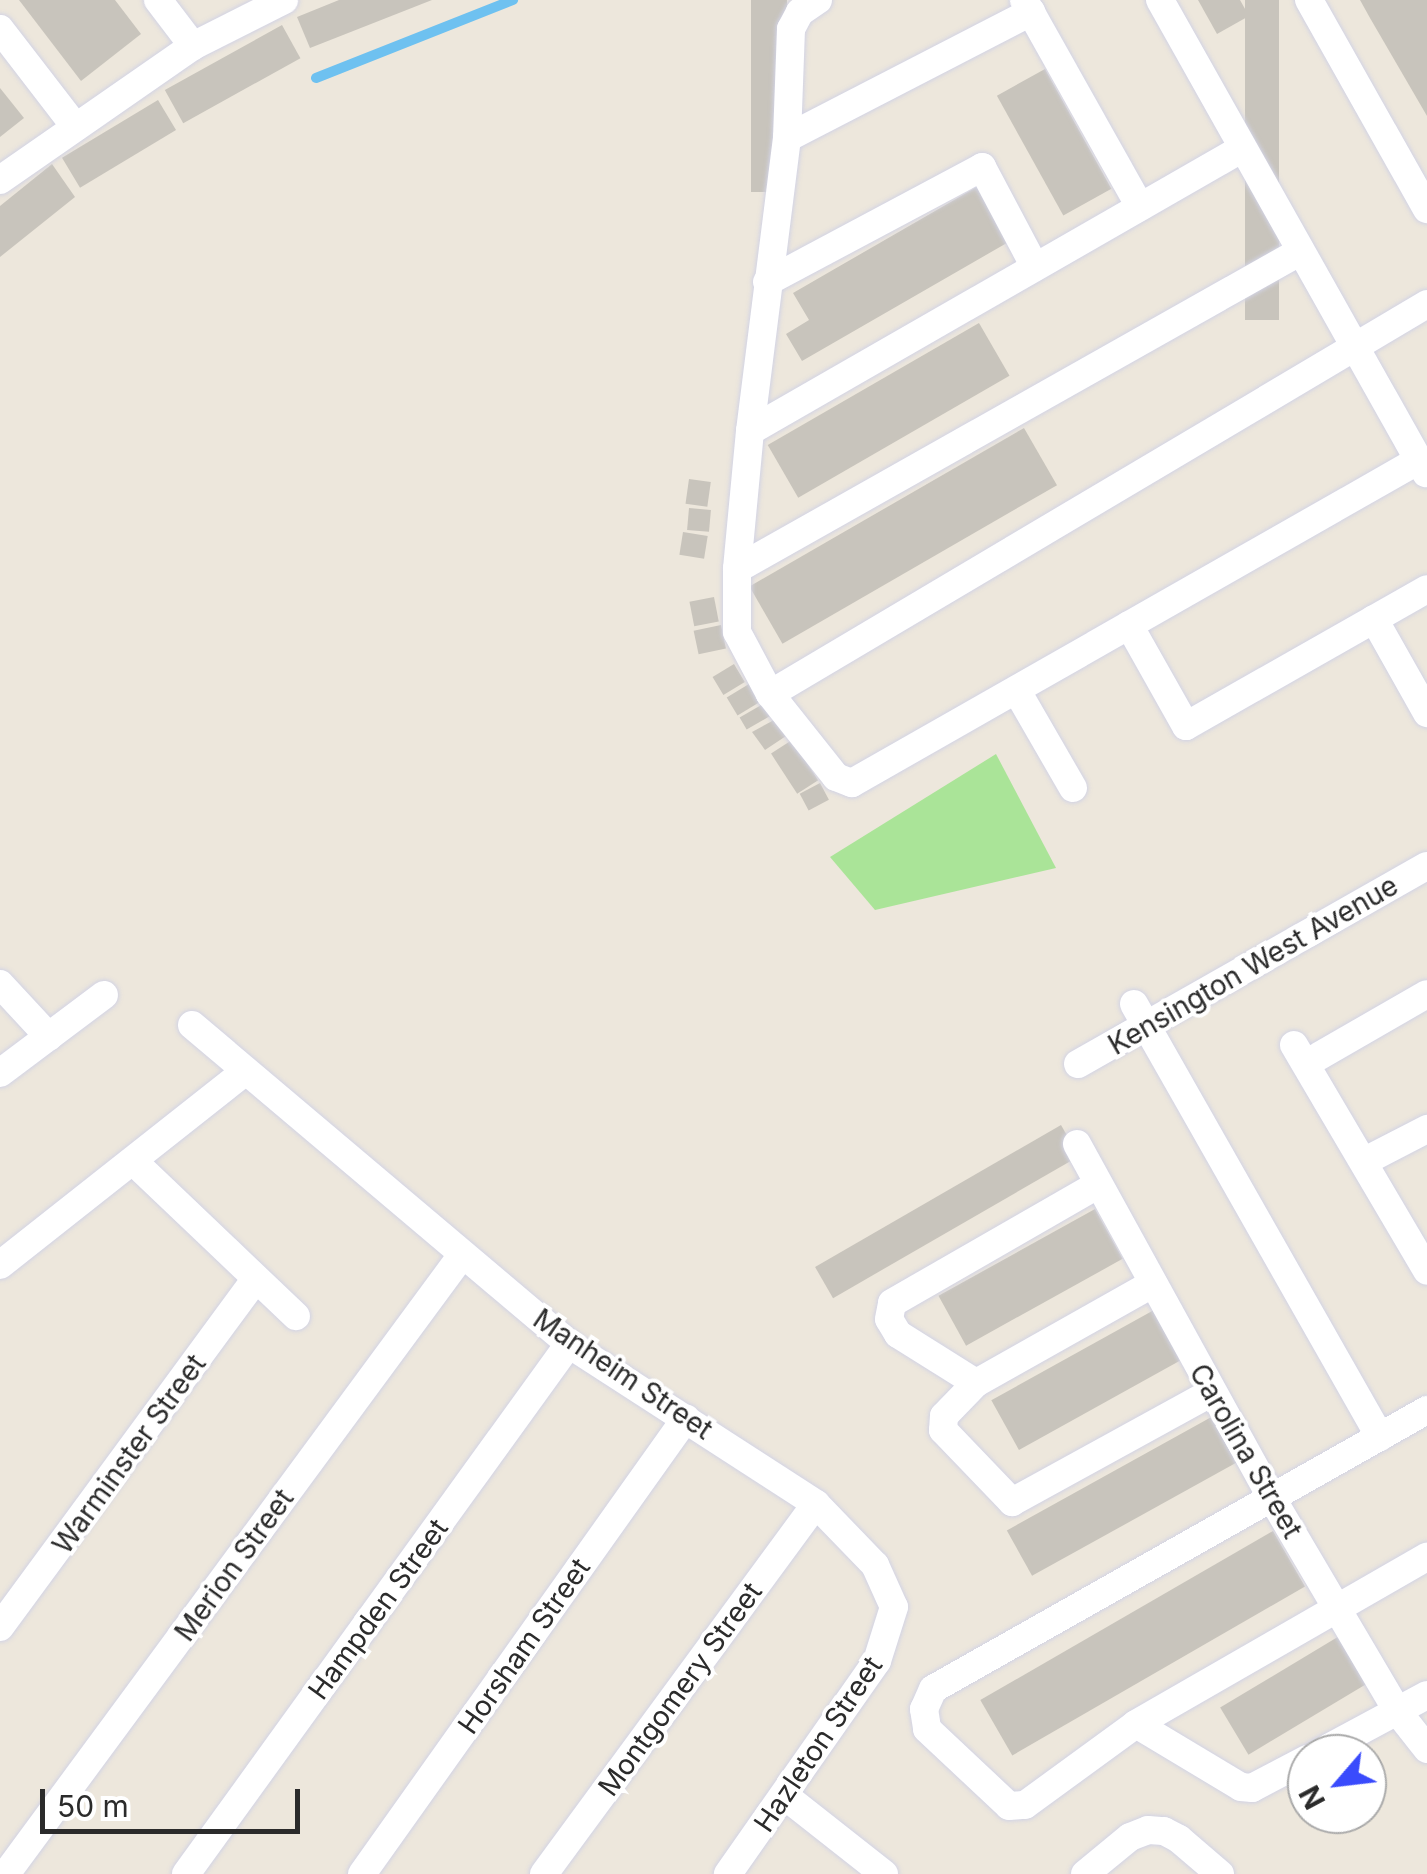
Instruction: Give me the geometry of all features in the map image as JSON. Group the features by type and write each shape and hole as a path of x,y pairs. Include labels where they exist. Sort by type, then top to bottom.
{"street":[{"path":"158,0 193,46"},
{"path":"0,180 193,46 284,0"},
{"path":"818,0 800,12 791,29 787,138 750,431 737,569 736,632 770,694 836,777 852,782 1017,692 1129,625 1423,467 1160,0"},
{"path":"1309,0 1427,209"},
{"path":"787,138 1027,6 1140,207"},
{"path":"0,29 74,126"},
{"path":"750,431 1243,148"},
{"path":"767,282 982,167 1035,267"},
{"path":"737,569 1301,251"},
{"path":"770,694 1427,304"},
{"path":"1129,625 1186,726 1427,589"},
{"path":"1374,619 1427,713"},
{"path":"1017,692 1073,788"},
{"name":"Kensington West Avenue","path":"1078,1064 1140,1015 1427,866"},
{"path":"0,984 49,1037"},
{"path":"1426,1267 1300,1054 1427,994"},
{"path":"0,1073 104,996"},
{"path":"1140,1015 1380,1437"},
{"name":"Manheim Street","path":"192,1025 569,1344 816,1504 875,1566 894,1607"},
{"path":"0,1265 246,1071"},
{"path":"1365,1160 1427,1128"},
{"name":"Carolina Street","path":"1077,1144 1273,1500 1398,1712 1427,1749"},
{"path":"133,1161 296,1316"},
{"path":"976,1383 898,1334 888,1319 892,1303 1097,1185"},
{"name":"Merion Street","path":"6,1874 462,1256"},
{"name":"Warminster Street","path":"0,1628 256,1279"},
{"path":"1152,1284 976,1383 944,1416 944,1430 1012,1502 1212,1392"},
{"name":"Hampden Street","path":"186,1874 569,1344"},
{"path":"1427,1410 933,1689 924,1708 927,1729 1009,1806 1026,1804 1136,1724 1427,1557"},
{"name":"Horsham Street","path":"362,1874 686,1418"},
{"name":"Montgomery Street","path":"544,1874 816,1504"},
{"name":"Hazleton Street","path":"728,1874 877,1662 894,1607"},
{"path":"1355,1734 1427,1695"},
{"path":"1136,1724 1241,1788 1252,1788 1287,1770"},
{"path":"785,1796 884,1874"},
{"path":"1084,1874 1130,1837 1148,1830 1164,1831 1179,1839 1220,1874"}],"green space":[{"path":"996,754 1056,868 875,910 830,857"}],"building":[{"path":"19,0 115,0 141,34 81,81"},
{"path":"339,0 432,0 310,48 297,17"},
{"path":"751,0 787,0 787,192 751,192"},
{"path":"1198,0 1240,0 1249,16 1217,34"},
{"path":"1245,0 1279,0 1279,320 1245,320"},
{"path":"1360,0 1427,0 1427,116 1370,18"},
{"path":"282,25 300,58 183,123 165,90"},
{"path":"1045,69 1111,189 1063,215 997,96"},
{"path":"0,88 24,118 0,137"},
{"path":"158,100 176,130 80,188 62,158"},
{"path":"52,164 75,197 0,257 0,206"},
{"path":"980,185 1012,240 802,361 786,334 809,320 793,293"},
{"path":"979,323 1010,376 798,498 768,445"},
{"path":"1024,428 1057,485 782,644 749,586"},
{"path":"689,479 711,482 707,507 686,504"},
{"path":"689,508 711,510 709,532 687,530"},
{"path":"683,532 708,536 704,559 679,555"},
{"path":"714,597 719,622 694,626 689,602"},
{"path":"721,625 726,648 699,654 694,631"},
{"path":"734,664 745,682 723,695 713,677"},
{"path":"749,684 760,702 738,715 727,697"},
{"path":"763,704 770,716 747,730 740,718"},
{"path":"774,720 786,736 765,750 752,732"},
{"path":"792,740 818,780 797,794 771,754"},
{"path":"820,783 829,800 809,811 800,794"},
{"path":"1061,1125 1079,1156 833,1298 815,1267"},
{"path":"1095,1209 1123,1259 966,1346 938,1296"},
{"path":"1154,1310 1182,1360 1019,1450 991,1400"},
{"path":"1215,1415 1240,1460 1032,1576 1007,1530"},
{"path":"1273,1531 1305,1586 1012,1755 980,1700"},
{"path":"1341,1635 1369,1682 1248,1755 1220,1708"}],"waterway":[{"path":"316,78 513,0"}]}
